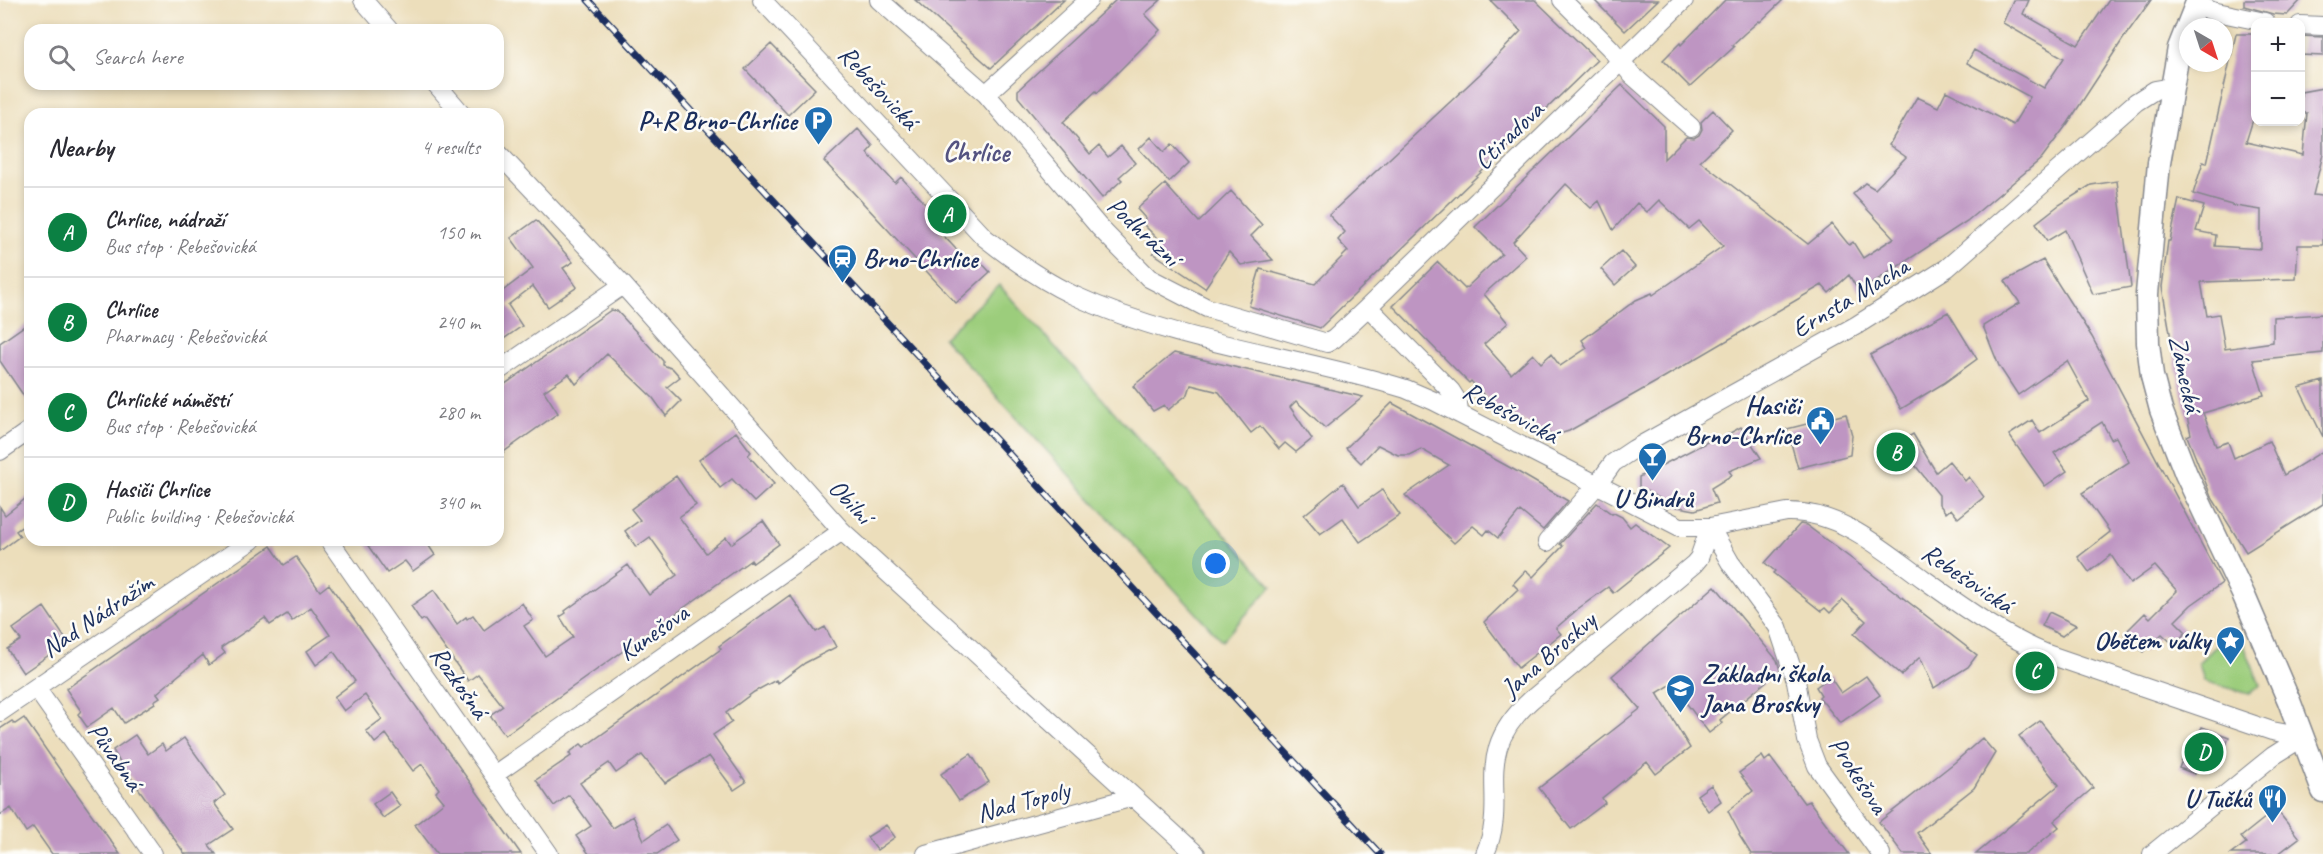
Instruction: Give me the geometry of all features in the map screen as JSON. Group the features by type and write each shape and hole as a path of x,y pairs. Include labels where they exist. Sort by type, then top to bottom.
{"street":[{"path":"363,0 384,24"},
{"name":"Rebešovická","path":"762,0 985,238 1042,279 1073,295 1166,329 1386,383 1415,393 1674,525 1687,528 1710,527 1787,512 1800,512 1828,518 1862,535 2017,642 2272,731 2302,738"},
{"name":"Podhrázní","path":"879,0 986,94 1099,227 1149,278 1207,308 1327,343 1368,307"},
{"path":"986,94 1089,0"},
{"path":"1562,0 1632,75 1691,128"},
{"name":"Ctiradova","path":"1368,307 1684,0"},
{"path":"2197,2 2212,11 2251,19"},
{"name":"Zámecká","path":"2197,2 2179,48 2159,163 2146,294 2152,376 2161,410 2186,474 2248,605 2323,791"},
{"path":"2305,25 2323,26"},
{"name":"Ernsta Macha","path":"1547,542 1597,485 1613,463 1634,449 1857,325 1947,268 2136,102 2155,90 2172,87"},
{"path":"441,90 457,108"},
{"name":"Obilní","path":"504,159 623,285 842,531 1196,854"},
{"path":"504,367 623,285"},
{"path":"1368,307 1451,391 1458,402 1459,414"},
{"path":"0,451 24,434"},
{"name":"Jana Broskvy","path":"1485,854 1494,820 1493,782 1496,751 1510,722 1531,700 1688,570 1699,558 1710,527"},
{"name":"Prokešova","path":"1710,527 1730,562 1778,627 1796,681 1807,740 1817,766 1881,854"},
{"name":"Kunešova","path":"494,775 842,531"},
{"name":"Nad Nádražím","path":"0,712 243,546"},
{"name":"Rozkošná","path":"333,546 549,854"},
{"name":"Půvabná","path":"36,688 153,854"},
{"path":"2152,854 2273,756 2302,738"},
{"name":"Nad Topoly","path":"926,854 1133,797"}],"green space":[{"path":"999,285 1272,586 1222,641 943,338"},
{"path":"2223,639 2243,643 2260,685 2249,694 2204,681 2199,663"}],"building":[{"path":"915,0 1064,0 991,68"},
{"path":"1116,0 1161,0 1145,14 1160,30 1097,93 1096,91 1063,122 1090,154 1099,146 1108,157 1121,146 1135,163 1119,177 1122,180 1102,198 1018,97 1018,90"},
{"path":"1490,0 1535,0 1597,60 1320,328 1249,306 1260,269 1315,284 1348,251 1338,240 1345,232 1329,215 1480,74 1521,31"},
{"path":"1594,0 1658,0 1625,31"},
{"path":"1725,0 1783,0 1732,45 1734,47 1690,87 1663,60"},
{"path":"2013,0 2029,0 2023,14 2078,45 2109,0 2151,0 2041,159 1967,221 1859,292 1849,275 1829,293 1822,285 1569,431 1556,435 1542,431 1493,405 1393,306 1438,262 1465,289 1502,254 1475,227 1622,85 1664,126 1664,159 1686,137 1694,138 1699,135 1702,129 1701,122 1713,110 1732,130 1700,161 1808,244 1832,224 1849,245 1853,242 1863,258 1894,238 1853,194 1865,183 1875,189 1906,157 1889,145 1917,97 1938,107 1946,91 2013,125 2030,97 1967,63 1974,50 2044,88 2064,58 2003,23","holes":["1566,184 1591,208 1599,201 1613,230 1637,203 1647,212 1659,200 1689,229 1699,221 1723,246 1653,295 1652,293 1636,300 1582,340 1587,348 1560,366 1551,354 1541,363 1533,354 1511,374 1484,344 1508,323 1484,294 1526,256 1513,242"]},
{"path":"2244,0 2301,0 2287,15 2273,14 2244,6"},
{"path":"2236,34 2251,34 2251,126 2246,142 2303,155 2307,113 2305,113 2305,91 2323,88 2323,154 2313,195 2323,196 2323,245 2298,245 2296,279 2201,282 2207,316 2219,314 2225,349 2273,342 2273,317 2323,314 2323,353 2253,360 2264,395 2203,413 2216,446 2228,442 2234,458 2269,441 2284,475 2323,451 2323,504 2246,552 2211,496 2187,436 2191,434 2177,373 2162,287 2168,241 2170,241 2179,199 2204,206 2196,231 2216,235 2215,246 2261,249 2261,210 2235,206 2193,194 2203,162 2207,163 2227,72 2233,72 2233,47"},
{"path":"2305,36 2323,37 2323,56 2305,55"},
{"path":"771,44 815,89 788,115 745,69"},
{"path":"858,129 873,146 867,153 895,183 901,177 946,226 940,232 968,262 975,256 990,272 956,303 824,161"},
{"path":"1151,137 1164,152 1172,144 1189,163 1169,182 1139,149"},
{"path":"2117,181 2131,287 2093,294 2065,230 2047,241 2036,223 2091,185"},
{"path":"1165,184 1199,222 1231,191 1262,225 1251,236 1273,260 1241,265 1229,252 1205,288 1153,253 1163,244 1144,225 1145,218 1137,209"},
{"path":"536,220 573,262 563,268 577,287 548,307 533,286 508,305 522,326 504,339 504,290 533,268 511,238"},
{"path":"1621,251 1635,267 1615,285 1601,269"},
{"path":"2043,260 2092,337 2222,583 2191,605 2175,621 2186,632 2174,645 2162,634 2143,652 2124,634 2145,613 2150,618 2177,591 2155,566 2130,584 2111,555 2089,572 2078,557 2110,532 2082,493 2129,462 2116,437 2111,439 2102,422 2054,453 2067,471 2045,486 2009,435 2032,420 2040,433 2089,401 2067,361 2018,395 1999,366 1983,326 2020,303 2005,281"},
{"path":"611,310 617,311 663,361 663,365 673,369 680,377 667,387 681,401 666,416 653,398 607,354 576,384 569,374 544,391 558,413 504,452 504,385"},
{"path":"1948,312 1977,359 1944,383 1901,409 1870,355"},
{"path":"24,326 24,396 0,361 0,343"},
{"path":"1174,353 1363,397 1325,428 1296,401 1290,407 1312,439 1296,452 1285,443 1279,449 1260,426 1251,433 1219,392 1191,385 1188,394 1168,410 1164,405 1153,411 1133,386"},
{"path":"2323,381 2323,437 2299,388"},
{"path":"1392,403 1568,501 1543,530 1520,511 1498,538 1488,530 1484,535 1473,526 1454,543 1405,495 1449,465 1421,449 1409,455 1398,455 1378,445 1361,463 1346,448"},
{"name":"Hasiči Brno-Chrlice","path":"1846,414 1852,435 1850,455 1798,468 1787,429"},
{"path":"1741,427 1761,458 1729,471 1732,475 1711,488 1717,503 1695,510 1673,506 1639,487 1639,477"},
{"path":"736,432 751,452 748,455 774,484 754,502 732,479 720,488 699,460"},
{"path":"1913,434 1936,472 1949,461 1965,481 1969,477 1984,497 1958,518 1951,509 1946,513 1939,504 1939,495 1910,459 1897,467 1887,450"},
{"path":"676,476 696,505 679,517 706,553 726,537 731,544 763,521 779,544 753,563 751,560 505,735 490,715 503,706 478,674 468,681 424,619 421,621 411,606 434,590 457,624 473,615 484,630 522,603 533,620 524,626 545,656 573,637 560,617 566,613 565,611 628,565 649,595 677,575 650,537 636,547 625,531 640,520 631,509"},
{"path":"1343,483 1359,506 1382,490 1400,515 1360,542 1343,518 1320,534 1304,515"},
{"path":"24,500 24,525 16,531 20,536 0,551 0,507 5,515"},
{"path":"1597,503 1612,514 1622,517 1630,527 1635,523 1669,548 1613,593 1608,587 1579,608 1556,628 1561,634 1518,668 1484,622 1518,589 1513,584 1526,570 1533,577 1563,546 1560,544"},
{"path":"1800,524 1806,525 1977,655 1968,667 1934,688 1920,657 1901,675 1854,634 1866,621 1843,600 1830,613 1825,608 1821,611 1773,573 1775,571 1765,563"},
{"path":"271,546 284,565 296,557 320,591 329,584 521,854 437,854 415,825 444,802 436,792 439,789 422,764 413,771 386,734 375,743 366,731 382,719 365,695 344,711 334,697 355,681 334,652 316,665 307,651 330,635 311,607 292,621 287,614 270,625 265,618 221,648 225,653 209,665 203,655 157,693 160,697 154,701 155,703 124,723 114,708 87,727 78,714 81,711 66,689"},
{"path":"368,546 429,546 435,555 413,571 405,561 387,573"},
{"name":"Základní škola Jana Broskvy","path":"1715,586 1777,660 1780,670 1720,720 1722,723 1709,733 1672,684 1657,693 1690,748 1656,774 1647,762 1602,798 1605,803 1571,829 1539,788 1640,709 1612,676"},
{"path":"790,595 816,632 825,627 836,647 805,663 778,683 776,680 754,692 726,713 732,722 713,735 746,782 734,790 709,756 665,783 642,755 616,773 609,763 580,783 613,828 633,816 644,840 666,825 677,840 657,854 589,854 576,836 591,826 569,795 554,806 536,780 571,756 569,753 581,744 584,747 721,649 719,646"},
{"path":"44,607 65,638 59,642 62,646 23,673 7,649 21,640 13,629"},
{"path":"2049,612 2076,625 2062,636 2042,626"},
{"path":"1866,676 1880,695 1840,723 1819,697 1821,695 1816,687 1830,677 1841,693"},
{"path":"24,718 120,854 52,854 33,827 26,832 11,808 0,815 0,729 12,721 15,724"},
{"path":"2040,721 2093,788 2054,821 2059,827 2026,854 1976,854 2059,785 2019,736"},
{"path":"2202,727 2229,737 2220,762 2202,756 2195,774 2179,768 2188,746 2193,748"},
{"path":"135,735 148,754 162,744 166,751 184,738 225,795 214,803 233,829 209,845 216,854 185,854 119,761 113,750"},
{"path":"1982,738 1995,753 1974,788 1917,833 1932,854 1903,854 1879,822"},
{"path":"971,754 989,782 959,801 941,774"},
{"path":"1762,756 1765,761 1770,757 1804,803 1809,801 1849,854 1751,854 1728,811 1753,791 1739,773"},
{"path":"1711,785 1721,801 1708,811 1697,795"},
{"path":"390,792 400,806 383,818 373,804"},
{"name":"U Tučků","path":"2276,809 2299,838 2278,854 2231,854 2246,843 2241,837"},
{"path":"886,825 895,837 877,850 867,837"}],"railway":[{"path":"588,0 1380,854"}],"place":[{"name":"P+R Brno-Chrlice","path":"818,146"},
{"name":"Chrlice, nádraží","path":"947,214"},
{"name":"Brno-Chrlice","path":"842,284"},
{"name":"Hasiči Brno-Chrlice","path":"1821,446"},
{"name":"Chrlice","path":"1896,452"},
{"name":"U Bindrů","path":"1653,482"},
{"name":"Obětem války","path":"2231,666"},
{"name":"Chrlické náměstí","path":"2035,671"},
{"name":"Základní škola Jana Broskvy","path":"1681,714"},
{"name":"Hasiči Chrlice","path":"2204,752"},
{"name":"U Tučků","path":"2272,824"}],"district":[{"name":"Chrlice","path":"976,151"}]}
